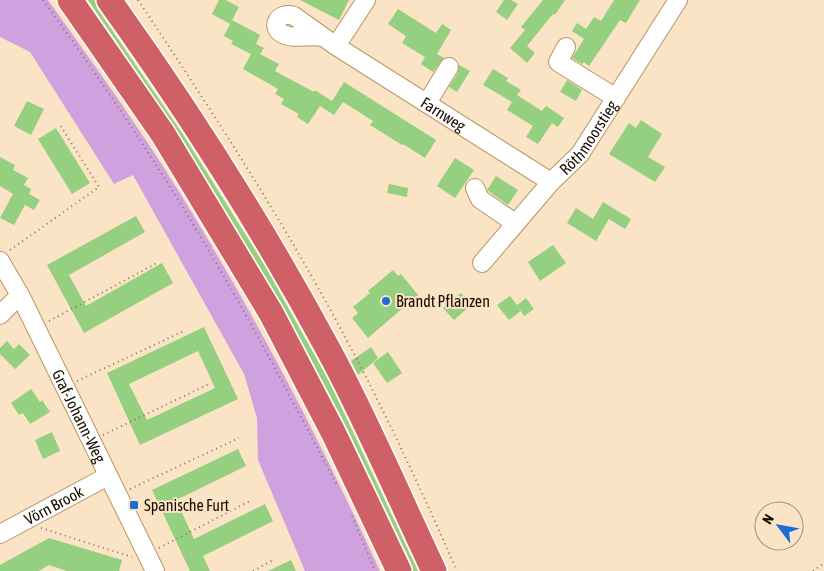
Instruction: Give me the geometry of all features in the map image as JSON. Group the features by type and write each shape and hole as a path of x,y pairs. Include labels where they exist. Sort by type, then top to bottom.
{"highway":[{"path":"70,0 163,134 271,313 331,428 399,571"},
{"path":"109,0 202,135 292,283 329,351 434,571"}],"street":[{"name":"Farnweg","path":"366,0 330,41 551,182"},
{"name":"Röthmoorstieg","path":"482,263 551,182 580,154 678,0"},
{"path":"566,47 558,62 616,98"},
{"path":"427,103 449,67"},
{"path":"475,188 480,199 515,223"},
{"name":"Graf-Johann-Weg","path":"4,257 20,295 155,571"},
{"path":"0,315 20,295"},
{"name":"Vörn Brook","path":"0,534 108,476"}],"path":[{"path":"43,0 121,109 203,240 265,350 338,488"},
{"path":"4,257 99,187 60,125"},
{"path":"36,328 157,263"},
{"path":"64,386 184,331"},
{"path":"91,440 210,384"},
{"path":"118,495 239,438"},
{"path":"350,513 375,571"},
{"path":"254,571 275,559"},
{"path":"813,571 824,563"}],"shaded area":[{"path":"0,0 48,0 138,128 196,219 253,317 331,468 380,571 305,571 258,460 257,418 244,374 133,175 114,184 30,52 0,37"}],"building":[{"path":"88,0 95,0 97,8 184,136 265,266 330,383 418,571 413,571 412,565 347,428 283,306 175,127"},
{"path":"219,0 226,0 239,7 230,24 212,14"},
{"path":"300,0 349,0 339,20"},
{"path":"504,0 511,0 518,4 507,20 496,12"},
{"path":"543,0 565,0 555,15 553,14 527,46 535,53 527,63 510,48 525,30 521,27"},
{"path":"614,0 640,0 626,23 620,20 589,66 572,58 584,39 572,31 577,23 586,29 594,17 601,21"},
{"path":"398,9 436,33 442,24 451,30 437,54 444,58 433,72 421,64 425,57 402,43 406,36 388,24"},
{"path":"232,20 260,35 256,44 264,48 260,54 279,64 275,71 314,92 315,90 332,101 344,82 436,140 425,158 370,125 373,121 343,102 334,115 320,106 308,124 297,117 299,114 281,104 284,99 275,94 278,89 243,69 251,54 231,44 233,41 224,36"},
{"path":"459,65 470,71 457,92 449,87 458,73"},
{"path":"493,69 508,78 506,81 521,90 517,95 542,111 546,106 564,118 558,127 552,123 538,144 526,137 533,126 507,110 512,102 483,85"},
{"path":"567,80 582,90 576,101 560,92"},
{"path":"27,101 44,109 31,135 14,126"},
{"path":"641,120 662,134 648,157 665,167 655,182 609,154 629,123 636,128"},
{"path":"56,128 90,183 72,194 38,139"},
{"path":"0,157 15,165 13,170 28,178 24,185 31,189 29,194 40,200 34,210 25,205 14,225 0,218 13,194 0,186"},
{"path":"455,158 474,170 455,198 437,186"},
{"path":"496,176 518,190 508,205 487,190"},
{"path":"389,184 408,188 407,197 387,193"},
{"path":"603,202 631,219 625,229 609,219 596,241 567,223 576,208 593,219"},
{"path":"136,216 145,232 69,275 86,306 162,263 173,283 84,333 47,265"},
{"path":"553,245 566,263 540,281 528,262"},
{"name":"Brandt Pflanzen","path":"393,270 398,276 401,274 418,295 368,338 352,318 358,313 353,307 370,293 368,291"},
{"path":"461,293 471,305 454,320 443,308 446,305 443,302 453,294 456,297"},
{"path":"510,296 517,305 526,298 534,309 524,316 521,311 509,320 497,305"},
{"path":"204,327 238,399 140,445 107,373","holes":["198,351 215,388 147,420 129,384"]},
{"path":"7,341 14,349 19,344 30,355 15,369 0,354 0,348"},
{"path":"371,347 378,358 358,375 351,361"},
{"path":"388,352 402,373 387,383 373,363"},
{"path":"31,389 50,412 30,424 23,413 19,415 11,403"},
{"path":"52,432 60,451 43,459 35,440"},
{"path":"238,449 246,466 176,500 194,539 265,504 273,521 203,556 210,571 190,571 152,490"},
{"path":"49,538 122,560 119,571 67,571 49,565 39,571 0,571 0,565"},
{"path":"291,560 296,571 268,571"}],"place":[{"name":"Brandt Pflanzen","path":"386,301"},
{"name":"Spanische Furt","path":"134,505"}]}
